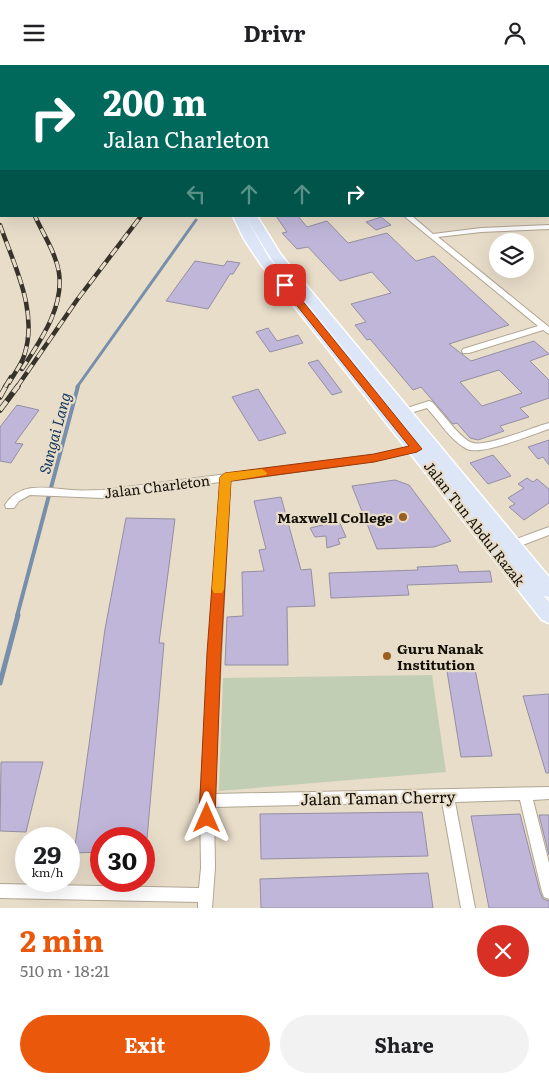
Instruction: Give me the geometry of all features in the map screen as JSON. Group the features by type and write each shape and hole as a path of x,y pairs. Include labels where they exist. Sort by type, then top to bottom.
{"main road":[{"name":"Jalan Tun Abdul Razak","path":"239,217 250,239 264,260 549,590"},
{"name":"Jalan Tun Abdul Razak","path":"252,217 276,257 404,413 473,520 548,613"},
{"path":"473,520 499,541 512,545 508,547 512,562 539,597 548,613"}],"street":[{"path":"408,217 546,329"},
{"path":"432,236 481,230 549,227"},
{"path":"466,351 546,329"},
{"path":"404,413 429,404 460,439 471,447 479,448 549,426"},
{"name":"Jalan Charleton","path":"10,505 23,493 42,491 103,494 374,458 424,446"},
{"path":"0,891 205,902 207,801 225,477"},
{"path":"512,545 549,531"},
{"name":"Jalan Taman Cherry","path":"207,801 549,793"},
{"path":"525,794 549,893"},
{"path":"448,795 468,908"}],"green space":[{"path":"432,675 446,772 219,791 223,678"}],"building":[{"path":"277,217 299,217 307,227 327,221 348,243 387,233 416,261 434,256 509,325 449,344 471,361 534,341 549,354 530,361 549,380 549,398 520,408 529,417 500,426 504,431 478,440 470,438 457,423 453,424 421,387 413,390 370,339 367,340 355,325 366,322 351,304 391,293 372,272 340,281 308,247 297,249 282,233 287,232","holes":["499,370 522,393 482,406 460,382"]},
{"path":"381,217 391,225 376,230 366,222"},
{"path":"195,261 224,266 227,261 240,263 233,274 230,274 208,309 166,301"},
{"path":"268,328 277,341 298,335 303,343 270,352 256,332"},
{"path":"318,360 342,392 332,395 308,363"},
{"path":"258,389 286,433 259,441 232,397"},
{"path":"17,405 39,410 15,443 23,444 11,463 0,461 0,427"},
{"path":"549,440 549,465 543,457 538,459 528,447"},
{"path":"493,455 511,476 488,484 470,463"},
{"path":"527,478 533,482 537,479 549,489 549,503 524,520 509,507 515,504 508,498 524,488 518,484"},
{"path":"395,480 409,485 451,541 434,547 377,549 352,486"},
{"path":"281,497 301,570 311,569 315,606 287,607 288,665 225,665 227,617 243,616 242,572 264,571 259,550 266,549 254,501"},
{"path":"126,518 175,519 159,643 164,643 148,827 90,827 90,852 80,853 80,827 78,827 105,629"},
{"path":"339,521 346,537 338,539 340,544 327,548 326,536 315,537 310,528"},
{"path":"457,565 459,572 490,571 492,582 407,585 409,595 331,598 329,573 418,570 417,567"},
{"path":"474,664 492,756 461,757 446,665"},
{"path":"549,694 549,773 546,773 523,696"},
{"path":"1,762 43,762 27,827 15,827 15,832 0,831"},
{"path":"422,812 428,856 261,859 260,814"},
{"path":"520,814 540,892 543,899 549,901 549,908 489,908 471,816"},
{"path":"539,815 549,815 549,855"},
{"path":"428,873 433,908 261,908 260,879"}],"waterway":[{"name":"Sungai Lang","path":"77,387 196,220"},
{"name":"Sungai Lang","path":"17,616 78,386"},
{"name":"Sungai Lang","path":"0,683 18,615"}],"railway":[{"path":"22,369 49,324 58,299 60,286 55,258 36,217"},
{"path":"17,387 77,300 140,217"},
{"path":"0,225 18,272 27,306 29,323 24,356 9,383"},
{"path":"5,387 11,377"},
{"path":"0,397 6,386"},
{"path":"0,410 18,386"}],"slow traffic":[{"path":"218,589 225,477 262,473"}],"place":[{"name":"Maxwell College","path":"403,517"},
{"name":"Guru Nanak Institution","path":"387,656"}],"route":[{"path":"207,818 214,653 225,477 374,458 417,449 285,285"}]}
